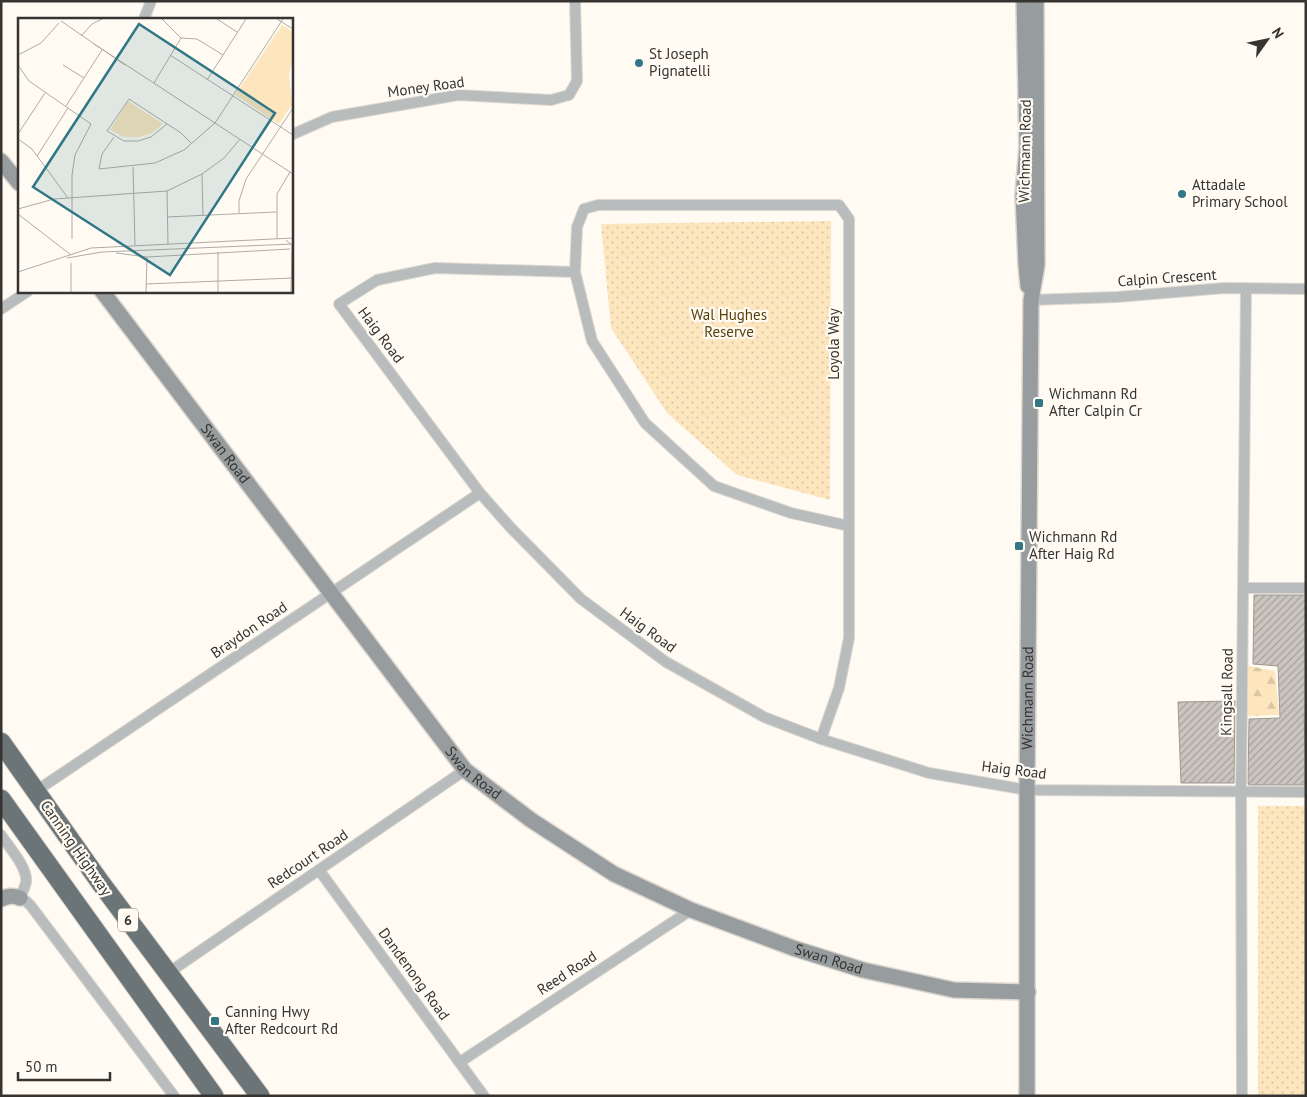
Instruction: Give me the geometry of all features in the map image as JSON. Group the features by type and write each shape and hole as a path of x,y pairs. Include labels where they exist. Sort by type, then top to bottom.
{"highway":[{"name":"Canning Highway","path":"1,742 100,882 260,1096"},
{"name":"6","path":"1,799 214,1096"}],"street":[{"path":"144,18 151,1"},
{"name":"Money Road","path":"292,135 332,117 458,95 551,100 569,95 577,81 575,1"},
{"name":"Wichmann Road","path":"1024,1 1027,147 1023,195 1026,270 1031,300"},
{"name":"Wichmann Road","path":"1028,1096 1027,790 1031,300 1036,265 1036,1"},
{"path":"1,161 18,182"},
{"name":"Loyola Way","path":"575,272 577,226 584,209 598,205 839,205 850,219 849,638 839,688 821,739"},
{"name":"Haig Road","path":"575,272 435,268 377,280 339,304 480,493 511,528 581,600 666,662 764,717 821,739 929,773 1027,790 1306,792"},
{"path":"575,272 592,341 645,423 714,486 791,513 849,526"},
{"name":"Calpin Crescent","path":"1031,300 1117,297 1224,288 1306,288"},
{"name":"Kingsall Road","path":"1242,1096 1242,588 1246,288"},
{"path":"1,309 26,292"},
{"name":"Swan Road","path":"103,292 465,770 531,820 614,874 691,910 793,948 863,970 954,990 1028,992"},
{"name":"Braydon Road","path":"36,791 480,493"},
{"path":"1242,588 1306,588"},
{"name":"Redcourt Road","path":"168,972 465,770"},
{"path":"1,835 24,868 26,883 20,898"},
{"name":"Dandenong Road","path":"319,870 484,1096"},
{"path":"1,899 15,896 26,901 31,906 174,1096"},
{"name":"Reed Road","path":"460,1062 691,910"}],"green space":[{"name":"Wal Hughes Reserve","path":"831,221 830,500 737,475 667,413 611,328 601,224"},
{"path":"1244,665 1275,671 1279,715 1245,716"},
{"path":"1258,806 1306,806 1306,1096 1258,1096"}],"building":[{"path":"1254,595 1306,595 1305,785 1249,785 1248,783 1249,719 1280,718 1278,666 1253,664"},
{"path":"1235,701 1234,783 1181,783 1178,702"}],"place":[{"name":"St Joseph Pignatelli","path":"639,63"},
{"name":"Attadale Primary School","path":"1182,194"},
{"name":"Wichmann Rd After Calpin Cr","path":"1039,403"},
{"name":"Wichmann Rd After Haig Rd","path":"1019,546"},
{"name":"Canning Hwy After Redcourt Rd","path":"215,1021"}]}
